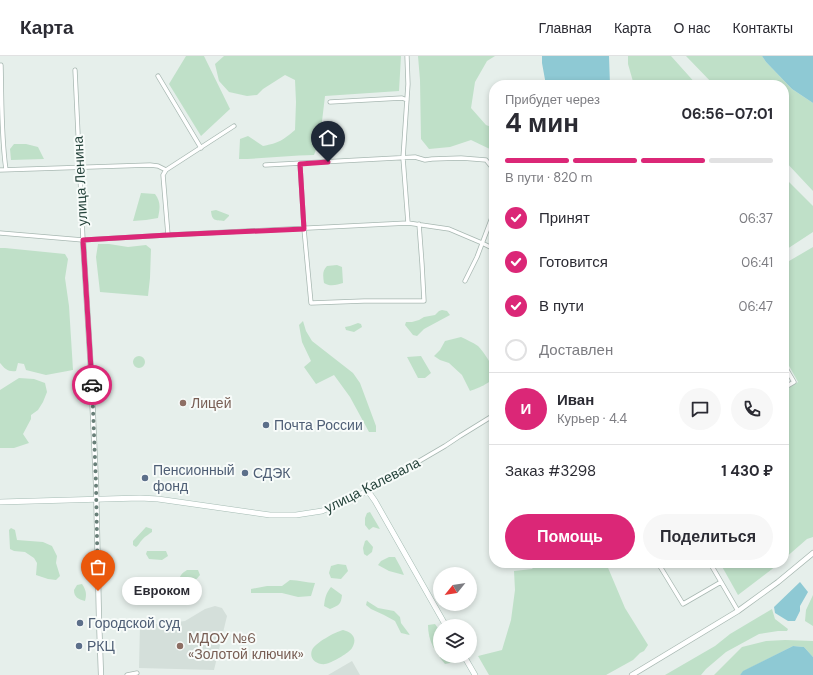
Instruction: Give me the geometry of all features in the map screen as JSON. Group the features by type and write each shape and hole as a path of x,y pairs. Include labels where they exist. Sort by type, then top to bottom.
{"main road":[{"name":"улица Калевала","path":"0,502 140,498 158,499 270,515 296,515 322,511 368,491"},
{"path":"368,491 442,619"},
{"path":"468,663 475,675"}],"street":[{"path":"408,56 408,84 403,158 408,223"},
{"path":"1,65 2,129 6,170"},
{"name":"улица Ленина","path":"75,70 91,371 102,675"},
{"path":"158,76 201,148"},
{"path":"330,102 402,98 407,100"},
{"path":"168,235 163,175 166,170 234,126"},
{"path":"265,165 415,157 425,160 461,158 480,159 486,160 489,164"},
{"path":"300,164 311,303 424,301 419,224"},
{"path":"0,170 150,165 158,166 166,170"},
{"path":"0,233 83,240 408,223 449,229 489,246"},
{"path":"465,281 477,257 489,225"},
{"path":"789,374 794,382 789,385"},
{"name":"улица Калевала","path":"368,491 489,418"},
{"path":"632,675 738,611 778,582 813,553"},
{"path":"661,568 683,604 721,582"},
{"path":"713,568 738,611"},
{"path":"127,675 137,673"}],"shaded area":[{"name":"МДОУ №6 «Золотой ключик»","path":"215,606 222,608 227,616 214,670 139,668 140,624 162,624 185,621 205,609"},
{"path":"352,661 360,675 328,675"}],"green space":[{"path":"186,56 204,56 230,109 201,136 169,84"},
{"path":"224,56 401,56 399,91 325,96 320,138 314,155 239,159 240,139 248,136 263,146 280,141 295,130 295,80 285,75 263,89 257,95 247,96 229,92 219,81 215,64"},
{"path":"418,56 495,56 487,61 475,82 471,108 486,125 489,126 489,149 471,140 450,147 429,149 421,139"},
{"path":"628,56 671,56 693,80 633,80 628,64"},
{"path":"686,56 762,56 783,80 709,80"},
{"path":"789,86 813,103 813,191 789,165"},
{"path":"14,144 26,144 38,147 44,159 11,160 10,149"},
{"path":"789,182 813,206 813,232 789,248"},
{"path":"141,193 155,194 160,205 158,218 133,221"},
{"path":"216,210 229,216 224,221 214,219 211,211"},
{"path":"98,244 128,247 146,245 151,249 148,296 100,292 96,257"},
{"path":"813,247 813,537 807,539 789,555 789,388 798,382 789,366 789,261"},
{"path":"0,248 65,254 68,259 65,278 69,306 73,370 46,375 26,370 24,364 18,363 16,371 11,371 7,370 0,363"},
{"path":"337,265 342,267 343,283 331,285 324,283 323,274 325,268 327,266"},
{"path":"442,310 447,311 450,315 424,329 417,336 413,335 405,325 406,322 412,322 424,317 435,315"},
{"path":"303,321 306,331 312,341 353,373 360,383 376,426 376,432 369,432 350,397 334,375 316,384 304,367 311,361 302,342 299,325"},
{"path":"358,323 361,324 362,327 354,332 346,330 345,327"},
{"path":"461,337 478,346 489,360 489,382 470,391 462,375 449,363 434,356 440,350 445,341"},
{"path":"137,356 141,356 145,362 141,368 137,368 133,364 133,360"},
{"path":"421,356 431,373 425,378 418,378 407,357"},
{"path":"19,378 34,379 45,383 47,392 38,410 31,415 31,419 23,434 29,443 14,448 0,448 0,390"},
{"path":"370,512 380,529 373,527 369,530 365,525 365,518 367,513"},
{"path":"146,527 152,529 152,532 136,547 133,545 133,541"},
{"path":"11,528 15,530 17,540 43,542 52,546 57,556 56,563 60,576 56,580 36,575 37,563 34,558 25,552 10,549 9,530"},
{"path":"367,540 373,547 372,552 367,556 364,554 363,548 365,541"},
{"path":"147,551 166,551 168,556 162,560 149,559 146,554"},
{"path":"389,557 395,557 404,575 389,571 378,565 381,561"},
{"path":"338,564 346,565 348,571 341,579 331,578 329,573 331,566"},
{"path":"608,568 625,608 648,645 644,651 633,660 606,675 489,675 478,656 502,650 511,620 515,590 514,571 532,569"},
{"path":"723,568 773,568 738,595"},
{"path":"187,570 198,570 200,575 189,585 179,583 181,575"},
{"path":"290,580 315,583 311,596 298,597 282,593 251,593 251,589 267,586 282,586"},
{"path":"82,584 86,592 85,601 77,597 74,592 77,585"},
{"path":"331,587 342,595 339,604 330,609 324,606 326,596"},
{"path":"813,595 813,626 805,621 806,610"},
{"path":"367,601 378,608 394,611 400,617 401,623 410,635 401,633 395,621 371,609 366,605"},
{"path":"772,609 775,619 788,629 787,631 759,634 726,652 701,675 665,675 715,646 730,634"},
{"path":"433,624 433,646 429,636 428,625"},
{"path":"343,630 349,632 354,638 354,644 350,650 338,659 326,664 313,660 311,654 312,650 317,644"},
{"path":"766,641 813,641 813,657 804,647 793,646 744,671 740,675 714,675 742,647"}],"water":[{"path":"542,56 609,56 610,80 545,80"},
{"path":"762,56 813,56 813,103 792,89 789,86 789,80 783,80"},
{"path":"800,582 808,592 800,606 800,611 795,621 788,621 775,613 774,607"},
{"path":"793,646 804,647 813,657 813,675 740,675 743,671"}],"way so far":[{"path":"92,385 98,591"}],"place":[{"name":"Лицей","path":"183,403"},
{"name":"Почта России","path":"266,425"},
{"name":"СДЭК","path":"245,473"},
{"name":"Пенсионный фонд","path":"145,478"},
{"name":"Евроком","path":"98,591"},
{"name":"Городской суд","path":"80,623"},
{"name":"РКЦ","path":"79,646"},
{"name":"МДОУ №6 «Золотой ключик»","path":"180,646"}],"route":[{"path":"92,385 83,240 304,229 300,164 328,162"}]}
